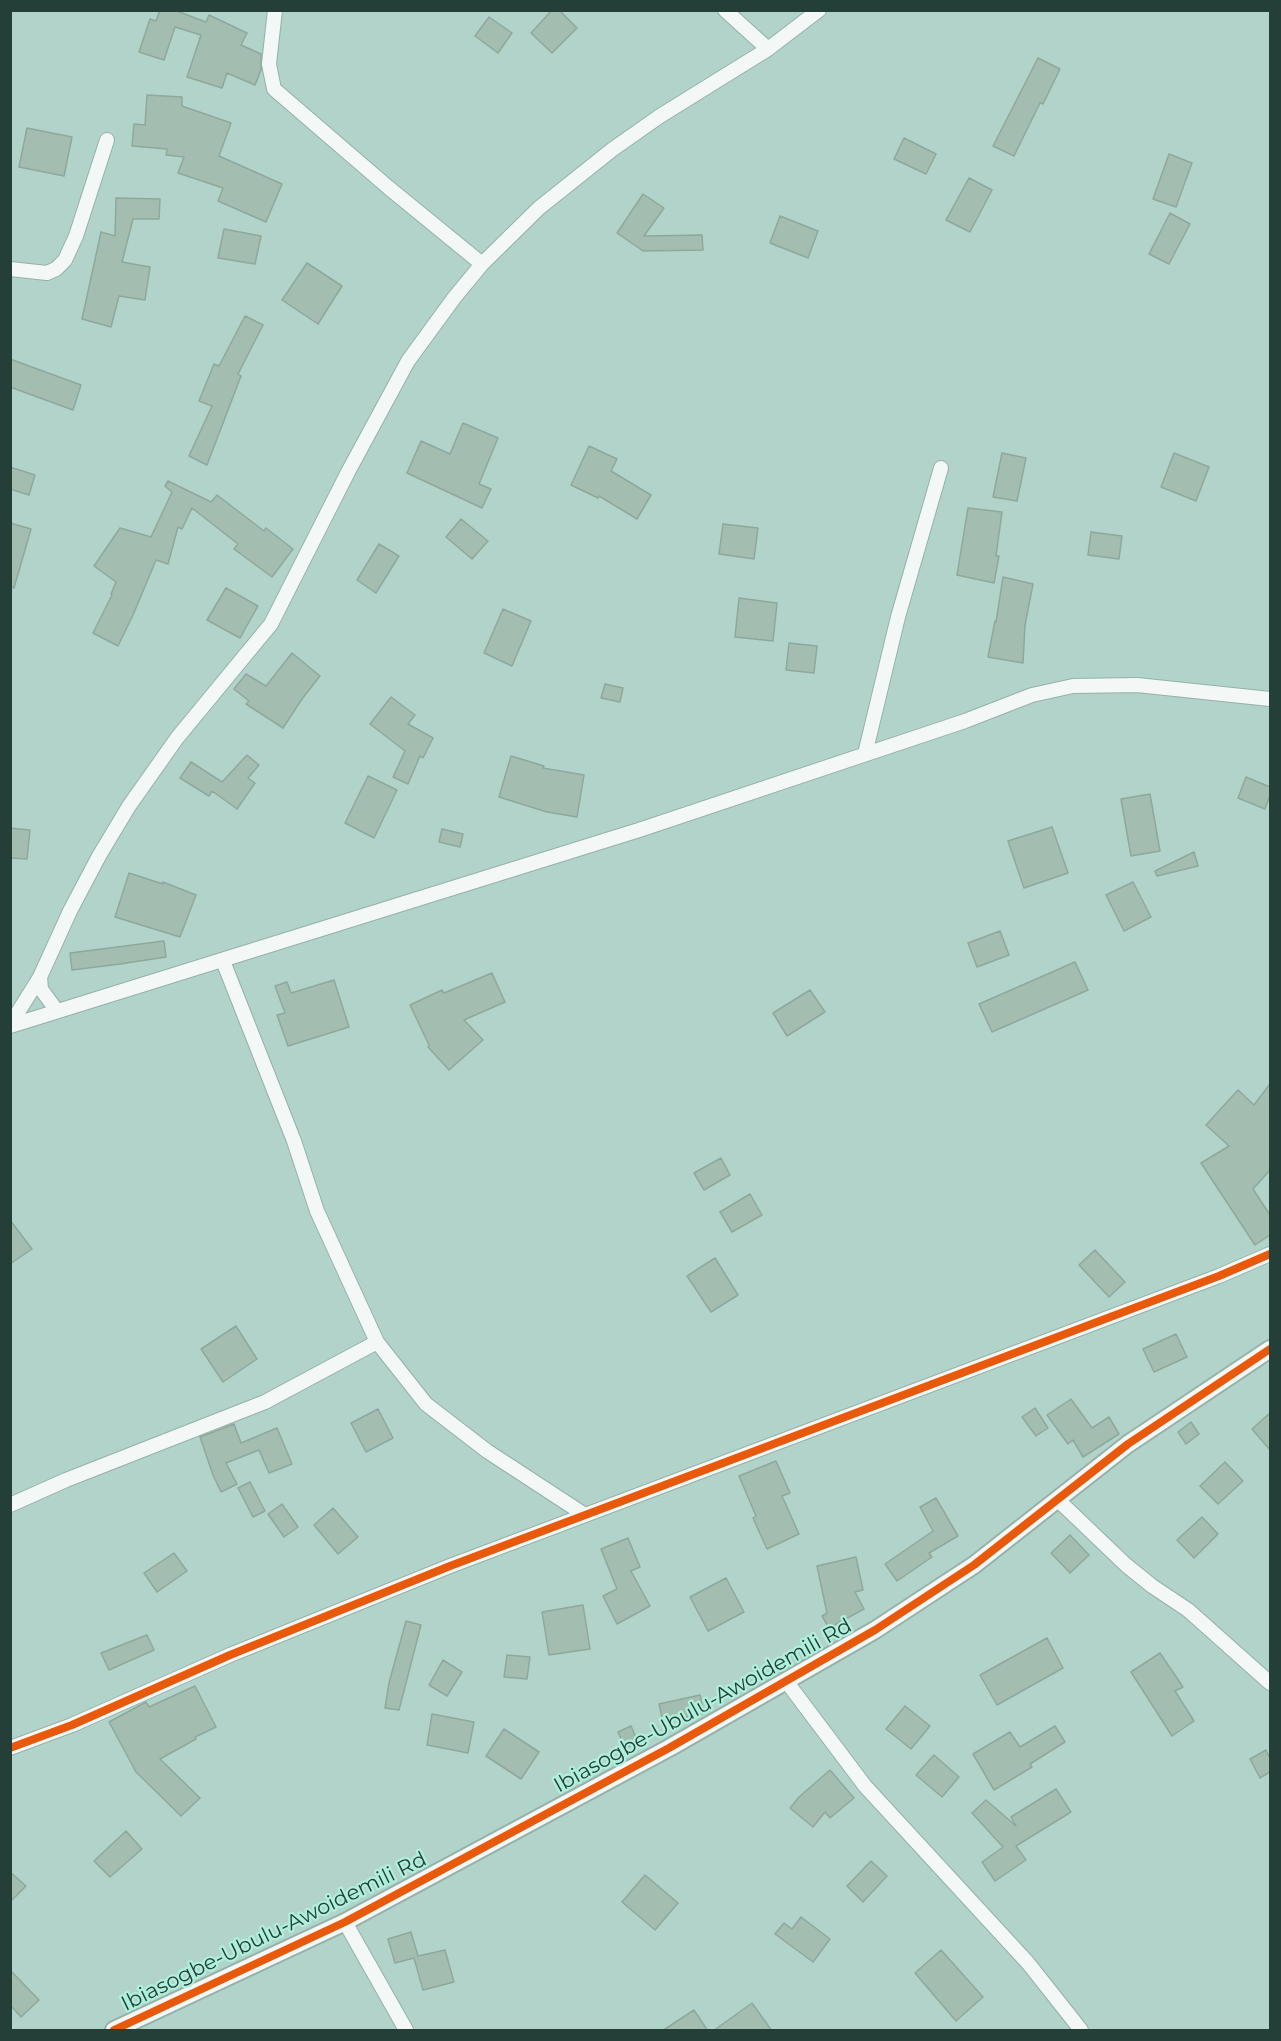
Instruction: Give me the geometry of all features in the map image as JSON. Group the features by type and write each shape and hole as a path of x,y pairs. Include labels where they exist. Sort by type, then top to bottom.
{"street":[{"path":"275,10 269,64 274,89 482,264"},
{"path":"726,10 768,49"},
{"path":"10,1026 40,977 94,865 129,806 177,738 271,624 348,472 408,361 482,264 539,208 613,149 660,116 768,49 819,10"},
{"path":"10,269 47,273 56,269 65,260 76,236 107,140"},
{"path":"865,754 898,617 941,468"},
{"path":"10,1026 628,833 965,721 1032,695 1073,686 1137,685 1270,699"},
{"path":"223,961 294,1141 317,1211 377,1342 426,1404 487,1451 585,1515"},
{"path":"40,977 41,989 57,1011"},
{"path":"10,1748 72,1725 230,1654 450,1566 1219,1276 1270,1254"},
{"path":"10,1505 66,1480 265,1402 377,1342"},
{"name":"Ibiasogbe-Ubulu-Awoidemili Rd","path":"114,2031 345,1922 669,1748 875,1630 974,1565 1128,1444 1270,1349"},
{"path":"1057,1499 1126,1565 1188,1610 1270,1683"},
{"path":"786,1681 865,1786 1014,1946 1081,2031"},
{"path":"345,1922 406,2031"}],"building":[{"path":"160,10 174,10 206,22 209,15 247,33 241,45 261,54 261,70 255,85 227,73 222,88 187,77 201,35 175,27 164,60 139,52 150,19 156,21"},
{"path":"552,10 559,10 577,28 552,53 531,33"},
{"path":"489,17 512,33 498,53 475,36"},
{"path":"1038,58 1060,69 1014,156 993,146"},
{"path":"147,95 182,97 182,106 231,123 219,156 282,184 266,222 218,201 223,188 178,173 184,157 166,155 167,149 132,146 134,124 145,125"},
{"path":"27,128 72,137 64,176 19,167"},
{"path":"904,138 936,154 926,174 894,159"},
{"path":"1169,154 1192,163 1176,207 1153,199"},
{"path":"969,178 992,190 970,232 946,220"},
{"path":"643,194 664,208 644,236 702,235 703,250 643,251 617,233"},
{"path":"116,198 160,199 159,219 133,219 122,262 150,267 145,300 119,296 111,327 82,319 101,232 115,236"},
{"path":"1170,213 1190,224 1169,264 1149,254"},
{"path":"780,216 818,231 808,258 770,243"},
{"path":"224,229 261,236 255,264 218,258"},
{"path":"307,263 342,286 318,324 282,300"},
{"path":"245,316 263,325 238,374 241,376 207,465 189,456 212,406 199,401 214,364 219,366"},
{"path":"10,359 81,385 73,410 10,387"},
{"path":"463,423 498,438 479,484 491,489 482,508 407,473 421,441 450,454"},
{"path":"589,446 617,459 611,471 651,495 637,519 599,496 598,498 571,485"},
{"path":"1002,453 1026,458 1017,501 993,497"},
{"path":"1174,453 1209,467 1196,501 1161,487"},
{"path":"10,467 35,475 29,495 10,489"},
{"path":"168,481 211,502 217,495 264,531 266,528 293,549 272,577 234,549 238,544 192,508 182,529 178,527 168,564 156,560 118,646 93,633 116,582 94,566 120,528 151,537 172,492 165,486"},
{"path":"968,508 1002,512 996,556 999,556 994,583 957,575"},
{"path":"461,519 488,541 472,559 446,537"},
{"path":"10,523 31,529 14,588 10,587"},
{"path":"723,524 758,528 754,559 719,554"},
{"path":"1091,532 1122,536 1119,559 1088,555"},
{"path":"379,544 399,556 376,593 357,580"},
{"path":"1003,577 1033,584 1025,625 1023,663 988,657"},
{"path":"226,588 258,606 240,638 207,620"},
{"path":"739,598 777,603 773,641 735,637"},
{"path":"503,609 531,621 512,666 484,653"},
{"path":"789,643 817,646 814,673 786,670"},
{"path":"292,653 320,676 283,728 246,704 249,701 234,689 246,674 266,686"},
{"path":"605,684 623,688 620,702 601,698"},
{"path":"391,697 415,715 408,724 433,738 423,758 420,756 408,784 393,777 405,751 370,724"},
{"path":"247,755 259,765 248,778 255,783 237,809 212,791 209,796 180,778 191,762 222,782"},
{"path":"511,756 544,766 543,768 584,775 577,817 547,812 499,797"},
{"path":"368,776 397,790 374,838 345,823"},
{"path":"1246,777 1270,787 1265,809 1238,798"},
{"path":"1150,794 1160,851 1131,856 1121,799"},
{"path":"1052,827 1068,873 1024,888 1008,841"},
{"path":"10,828 30,830 27,859 10,858"},
{"path":"442,829 463,834 460,847 439,842"},
{"path":"1194,852 1198,866 1157,876 1155,871"},
{"path":"129,873 163,884 163,882 196,895 180,937 115,917"},
{"path":"1133,882 1151,917 1124,931 1106,895"},
{"path":"1000,931 1009,955 977,967 968,943"},
{"path":"164,941 166,957 72,970 70,953"},
{"path":"1075,962 1088,990 992,1032 979,1004"},
{"path":"492,973 505,1002 464,1020 483,1040 449,1070 428,1047 410,1005 442,990 444,993"},
{"path":"334,980 349,1027 288,1046 277,1015 285,1013 275,986 287,982 291,993"},
{"path":"810,990 825,1012 787,1036 773,1013"},
{"path":"1270,1084 1270,1170 1253,1189 1270,1215 1270,1235 1255,1245 1201,1163 1229,1146 1206,1125 1238,1090 1254,1105"},
{"path":"721,1158 730,1175 704,1190 694,1173"},
{"path":"750,1194 762,1215 732,1232 720,1212"},
{"path":"10,1220 32,1249 10,1264"},
{"path":"1095,1250 1125,1282 1109,1297 1079,1265"},
{"path":"715,1258 738,1295 711,1312 687,1276"},
{"path":"236,1326 257,1359 223,1382 201,1349"},
{"path":"1176,1334 1187,1357 1154,1372 1143,1349"},
{"path":"1071,1399 1092,1428 1109,1417 1119,1434 1083,1457 1073,1440 1068,1444 1047,1415"},
{"path":"1035,1408 1048,1428 1036,1436 1022,1417"},
{"path":"378,1409 393,1438 366,1452 351,1423"},
{"path":"1270,1413 1270,1450 1252,1429"},
{"path":"1191,1422 1199,1434 1186,1444 1178,1432"},
{"path":"234,1424 241,1443 277,1428 292,1464 269,1473 259,1450 226,1463 237,1484 221,1492 200,1437"},
{"path":"776,1461 790,1493 782,1496 799,1534 767,1549 753,1518 756,1516 739,1476"},
{"path":"1225,1462 1243,1481 1218,1504 1200,1486"},
{"path":"250,1482 265,1511 253,1517 238,1488"},
{"path":"936,1498 958,1536 929,1553 932,1557 897,1581 885,1564 933,1531 920,1507"},
{"path":"282,1504 298,1527 284,1537 268,1514"},
{"path":"333,1508 358,1537 338,1554 314,1525"},
{"path":"1202,1517 1218,1534 1194,1558 1177,1540"},
{"path":"1070,1535 1089,1555 1070,1573 1051,1553"},
{"path":"628,1538 640,1567 631,1571 650,1606 617,1624 603,1596 617,1589 601,1549"},
{"path":"174,1553 187,1571 157,1592 144,1573"},
{"path":"856,1557 863,1590 855,1592 864,1609 829,1628 822,1616 827,1613 817,1566"},
{"path":"726,1578 744,1612 708,1631 690,1597"},
{"path":"583,1605 590,1649 549,1655 542,1612"},
{"path":"406,1621 421,1625 399,1710 385,1708 389,1683"},
{"path":"147,1635 154,1650 109,1670 101,1653"},
{"path":"1047,1638 1063,1668 997,1705 980,1675"},
{"path":"1160,1653 1183,1687 1175,1691 1194,1721 1172,1736 1131,1672"},
{"path":"507,1655 530,1657 527,1679 504,1677"},
{"path":"443,1660 462,1672 447,1696 429,1685"},
{"path":"195,1686 216,1727 160,1759 200,1798 181,1816 136,1772 109,1722 146,1702 149,1707"},
{"path":"700,1695 704,1713 663,1722 659,1704"},
{"path":"905,1706 930,1726 911,1749 886,1729"},
{"path":"432,1714 474,1722 468,1753 427,1745"},
{"path":"631,1726 638,1742 625,1748 618,1732"},
{"path":"1055,1726 1065,1742 1030,1764 1032,1767 994,1790 973,1754 1010,1732 1020,1747"},
{"path":"504,1729 539,1752 521,1779 486,1756"},
{"path":"1266,1750 1270,1758 1270,1772 1260,1778 1250,1759"},
{"path":"934,1755 959,1777 942,1797 916,1775"},
{"path":"830,1770 854,1798 830,1818 825,1812 813,1827 790,1808"},
{"path":"1056,1789 1071,1812 1016,1846 1026,1860 995,1881 982,1862 1003,1847 972,1813 986,1800 1016,1826 1011,1817"},
{"path":"126,1831 142,1849 110,1877 94,1861"},
{"path":"871,1861 887,1876 863,1902 847,1886"},
{"path":"10,1872 26,1886 10,1902"},
{"path":"645,1875 678,1903 655,1930 622,1902"},
{"path":"801,1917 830,1939 813,1962 775,1934 784,1923 792,1929"},
{"path":"411,1932 418,1956 445,1950 454,1982 423,1990 414,1958 395,1963 388,1939"},
{"path":"941,1950 983,1997 956,2021 915,1973"},
{"path":"10,1970 39,2000 21,2017 10,2005"},
{"path":"752,2003 772,2031 713,2031"},
{"path":"694,2010 708,2031 662,2031"}],"cycle path":[{"path":"10,1748 72,1725 230,1655 450,1566 1219,1276 1270,1254"},
{"path":"114,2030 345,1922 669,1748 875,1630 974,1565 1128,1444 1270,1349"}]}
